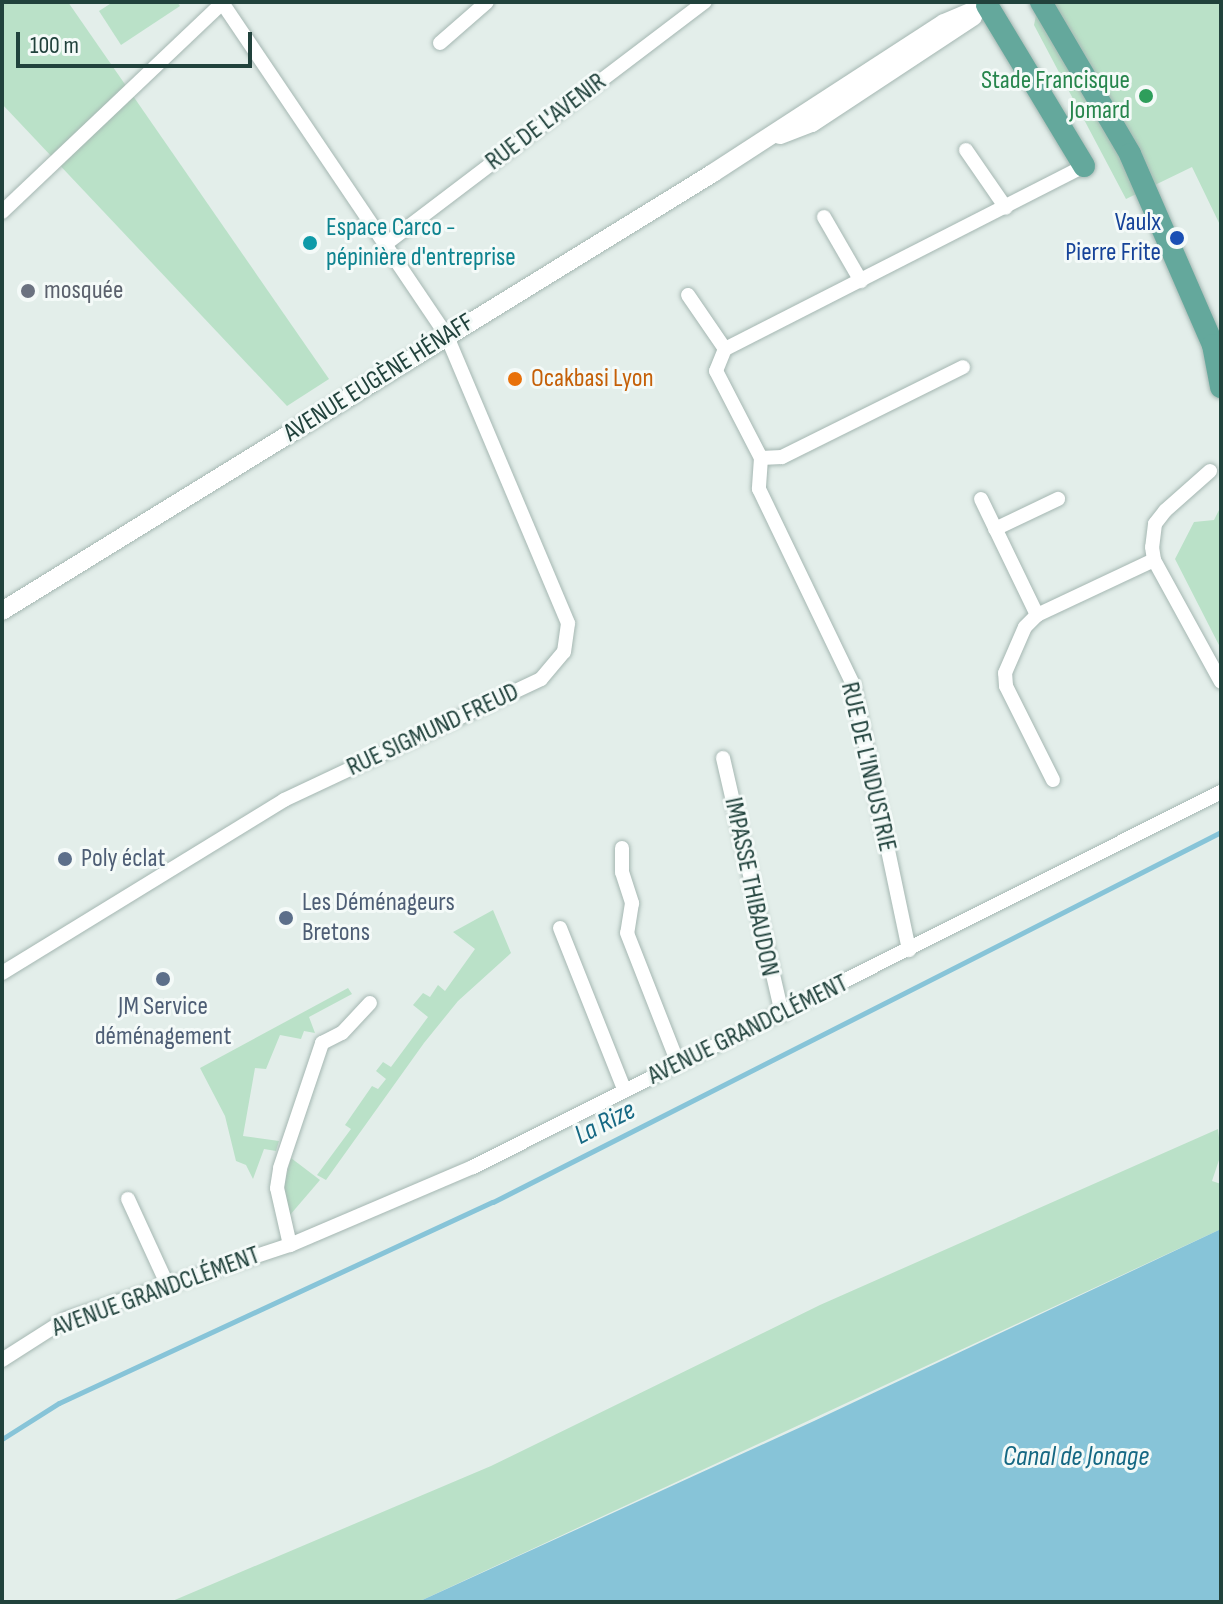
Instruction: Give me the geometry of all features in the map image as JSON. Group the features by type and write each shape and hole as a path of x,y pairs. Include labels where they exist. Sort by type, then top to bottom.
{"main road":[{"path":"1041,2 1130,154 1213,345 1221,387"},
{"path":"990,4 1084,166"},
{"name":"AVENUE EUGÈNE HÉNAFF","path":"2,611 756,146 803,110 944,23 990,4"}],"street":[{"path":"2,212 222,2"},
{"name":"RUE SIGMUND FREUD","path":"2,973 284,800 541,679 564,652 568,623 447,336 222,2"},
{"path":"440,43 487,2"},
{"name":"RUE DE L'AVENIR","path":"387,243 705,2"},
{"path":"966,150 1006,208"},
{"path":"963,367 782,457 761,458 716,371 725,349 1084,166"},
{"path":"824,217 861,281"},
{"path":"688,295 725,349"},
{"name":"RUE DE L'INDUSTRIE","path":"761,458 759,489 853,684 909,950"},
{"path":"1210,471 1180,492 1155,524 1154,560 1221,682"},
{"path":"981,499 1037,615"},
{"path":"995,529 1058,499"},
{"path":"1053,780 1006,686 1005,673 1025,627 1037,615 1154,560"},
{"name":"IMPASSE THIBAUDON","path":"723,758 782,1014"},
{"name":"AVENUE GRANDCLÉMENT","path":"2,1360 66,1319 290,1245 473,1167 1221,792"},
{"path":"622,848 622,872 632,903 627,933 678,1063"},
{"path":"560,928 625,1091"},
{"path":"290,1245 277,1188 289,1140 322,1043 342,1033 370,1003"},
{"path":"128,1199 168,1286"}],"green space":[{"path":"2,2 68,2 329,379 287,406 2,104"},
{"path":"113,2 177,2 180,6 121,45 99,11"},
{"name":"Stade Francisque Jomard","path":"1039,2 1221,2 1221,227 1192,167 1126,199 1034,25"},
{"path":"1221,506 1221,649 1175,559 1194,522 1214,520"},
{"path":"493,910 511,953 458,1001 424,1043 326,1180 317,1175 351,1129 345,1125 372,1086 378,1089 386,1079 376,1071 383,1062 391,1067 428,1017 413,1005 423,993 430,997 438,985 445,991 475,949 453,932"},
{"path":"348,988 352,994 309,1017 315,1033 304,1031 301,1039 280,1035 266,1069 255,1068 243,1136 279,1141 276,1151 264,1149 253,1179 246,1165 236,1161 225,1116 200,1068"},
{"path":"1218,1129 1221,1154 1212,1181 1221,1184 1221,1229 418,1602 170,1602 491,1466 820,1305"},
{"path":"291,1158 320,1180 290,1215 283,1188"}],"water":[{"name":"Canal de Jonage","path":"1221,1229 1221,1602 418,1602 814,1421"}],"waterway":[{"name":"La Rize","path":"2,1439 59,1403 493,1202 1221,832"}],"place":[{"name":"Stade Francisque Jomard","path":"1146,96"},
{"name":"Vaulx Pierre Frite","path":"1177,238"},
{"name":"Espace Carco - pépinière d'entreprise","path":"310,243"},
{"name":"mosquée","path":"28,291"},
{"name":"Ocakbasi Lyon","path":"515,379"},
{"name":"Poly éclat","path":"65,859"},
{"name":"Les Déménageurs Bretons","path":"286,918"},
{"name":"JM Service déménagement","path":"163,979"}]}
